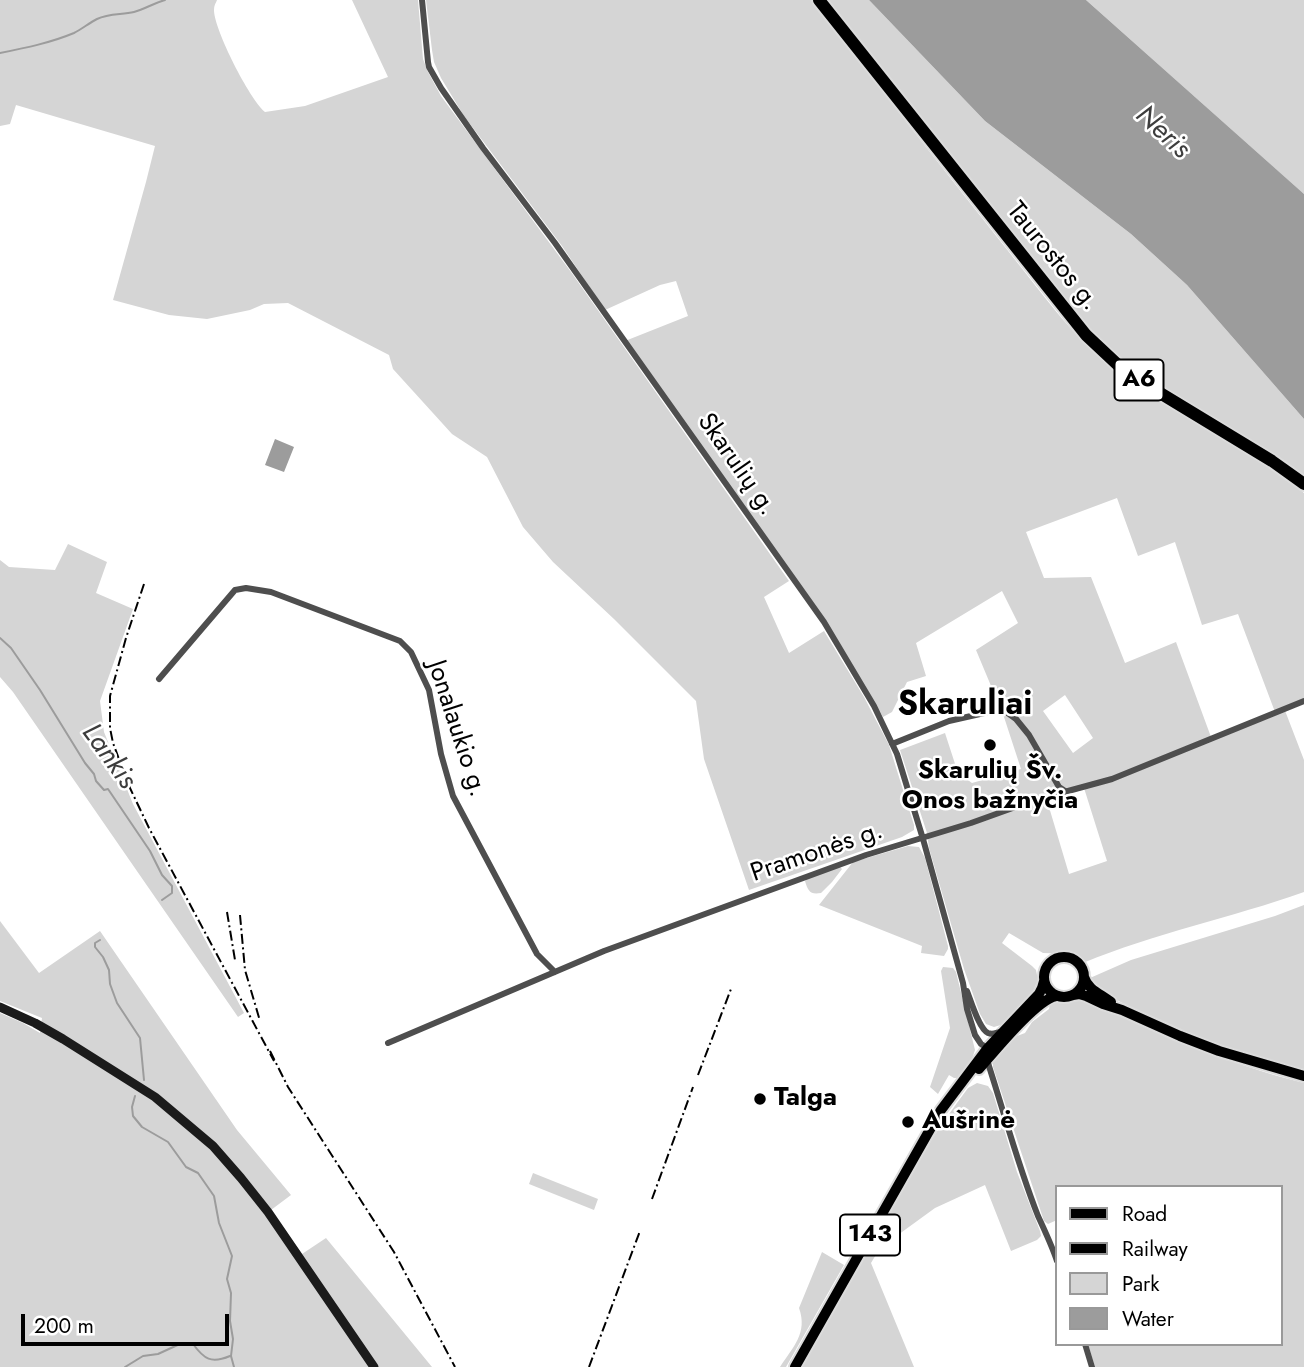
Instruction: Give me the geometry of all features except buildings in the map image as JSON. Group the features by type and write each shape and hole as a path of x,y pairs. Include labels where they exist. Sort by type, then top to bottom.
{"highway":[{"name":"Taurostos g.","path":"820,0 1086,335 1137,379 1272,461 1304,484"}],"main road":[{"name":"143","path":"795,1367 922,1144 990,1052 1002,1031 1039,994 1047,965 1061,957 1072,958 1081,966 1090,988 1122,1010"},
{"path":"1073,995 1081,988 1084,977"},
{"path":"1044,981 1048,990 1056,996"},
{"name":"143","path":"990,1052 1044,1000 1079,994 1219,1051 1304,1076"},
{"path":"0,1007 63,1039 155,1097 213,1146 268,1212 374,1367"}],"street":[{"name":"Skarulių g.","path":"422,0 429,67 441,88 567,260 824,622 874,706 897,754 963,983 975,1035 990,1052 1026,1181 1056,1258"},
{"name":"Jonalaukio g.","path":"159,679 235,590 246,588 271,592 400,641 411,652 429,690 453,796 537,954 555,972"},
{"name":"Pramonės g.","path":"388,1043 604,951 880,850 923,839 1065,791 1112,779 1304,701"},
{"path":"892,744 950,721 1002,709 1016,719 1029,735 1059,787 1065,791"},
{"name":"Skarulių g.","path":"963,983 985,1030 996,1034 1002,1031"},
{"path":"1086,1346 1092,1367"}],"green space":[{"path":"0,0 217,0 214,9 216,21 226,48 250,93 265,112 305,106 388,77 352,0 418,0 423,59 441,96 571,272 789,581 764,597 789,653 824,631 889,745 914,830 902,837 749,890 704,759 696,701 553,562 523,527 487,457 452,434 393,369 389,355 288,303 264,304 250,310 207,319 169,315 113,300 155,146 16,105 10,124 0,126"},
{"path":"426,0 811,0 1049,303 1101,359 1150,395 1255,457 1304,493 1304,701 1284,708 1304,760 1304,892 1138,943 1083,963 1072,954 1043,953 1009,933 1002,943 1036,970 1038,980 1030,998 1004,1024 994,1027 986,1024 964,969 927,833 900,750 945,733 958,773 972,783 1021,769 1004,717 976,650 1018,623 1002,591 916,643 926,676 907,682 892,712 883,717 841,646 625,341 688,316 676,281 660,285 605,310 562,246 464,116 441,78 434,62","holes":["1117,498 1138,556 1175,542 1202,625 1238,614 1275,712 1211,737 1176,642 1125,663 1091,577 1044,578 1026,532","1065,695 1093,738 1073,753 1043,711","1084,788 1107,861 1069,874 1046,797"]},
{"path":"828,0 869,0 985,121 1131,234 1187,285 1304,419 1304,475 1160,386 1124,361 1083,322"},
{"path":"1086,0 1304,0 1304,194 1287,179"},
{"path":"68,544 107,562 96,593 133,609 100,701 104,732 133,804 244,1013 238,1017 0,677 0,560 9,567 55,570"},
{"path":"908,846 919,847 925,858 948,946 944,956 921,953 922,946 819,905 853,862"},
{"path":"840,867 842,869 821,893 808,890 805,881 807,879"},
{"path":"1304,905 1304,1070 1243,1053 1183,1031 1115,999 1101,990 1090,978 1131,960"},
{"path":"0,921 39,973 100,931 237,1130 291,1195 271,1210 302,1254 326,1238 432,1367 0,1367 0,1013 40,1033 42,1018 0,1001"},
{"path":"943,967 953,968 956,972 975,1050 972,1059 957,1078 949,1075 938,1094 930,1087 950,1028 941,971"},
{"path":"1088,1001 1221,1057 1304,1083 1304,1367 1095,1367 1089,1346 1283,1346 1283,1185 1056,1185 1056,1220 1048,1224 1044,1221 993,1062 997,1053 1017,1036 1025,1033 1032,1022 1049,1009 1050,1003"},
{"path":"977,1083 988,1086 993,1093 1017,1172 1041,1236 1011,1251 985,1185 935,1208 880,1248 871,1263 914,1367 802,1367 912,1170 968,1088"},
{"path":"533,1173 598,1199 594,1210 529,1184"},
{"path":"822,1252 844,1265 786,1367 780,1367 800,1332 802,1325 799,1308"}],"water":[{"name":"Neris","path":"869,0 1086,0 1304,194 1304,419 1187,285 1131,234 985,121"},
{"path":"275,439 294,447 284,472 265,465"}],"waterway":[{"name":"Lankis","path":"0,53 56,40 102,17 134,12 165,0"},
{"name":"Lankis","path":"0,638 11,648 96,781 104,790 108,789 150,851 162,875 172,886 172,893 162,900"},
{"name":"Lankis","path":"100,940 95,943 95,947 109,970 110,984 117,1003 140,1038 144,1080"},
{"name":"Lankis","path":"135,1096 133,1116 142,1127 168,1142 186,1167 198,1173 214,1196 219,1223 232,1256 227,1279 231,1293 231,1356 234,1367"},
{"path":"125,1367 143,1356 158,1354 182,1343 193,1344 209,1359 218,1360 230,1356"}],"railway":[{"path":"144,584 110,696 113,743 149,828 274,1061"},
{"path":"227,912 235,960"},
{"path":"240,915 245,970 260,1021"},
{"path":"698,1075 731,989"},
{"path":"270,1051 288,1087 394,1252 455,1367"},
{"path":"652,1199 693,1087"},
{"path":"589,1367 640,1231"}],"place":[{"name":"Skarulių Šv. Onos bažnyčia","path":"990,745"},
{"name":"Talga","path":"760,1099"},
{"name":"Aušrinė","path":"908,1122"}],"district":[{"name":"Skaruliai","path":"965,706"}]}
